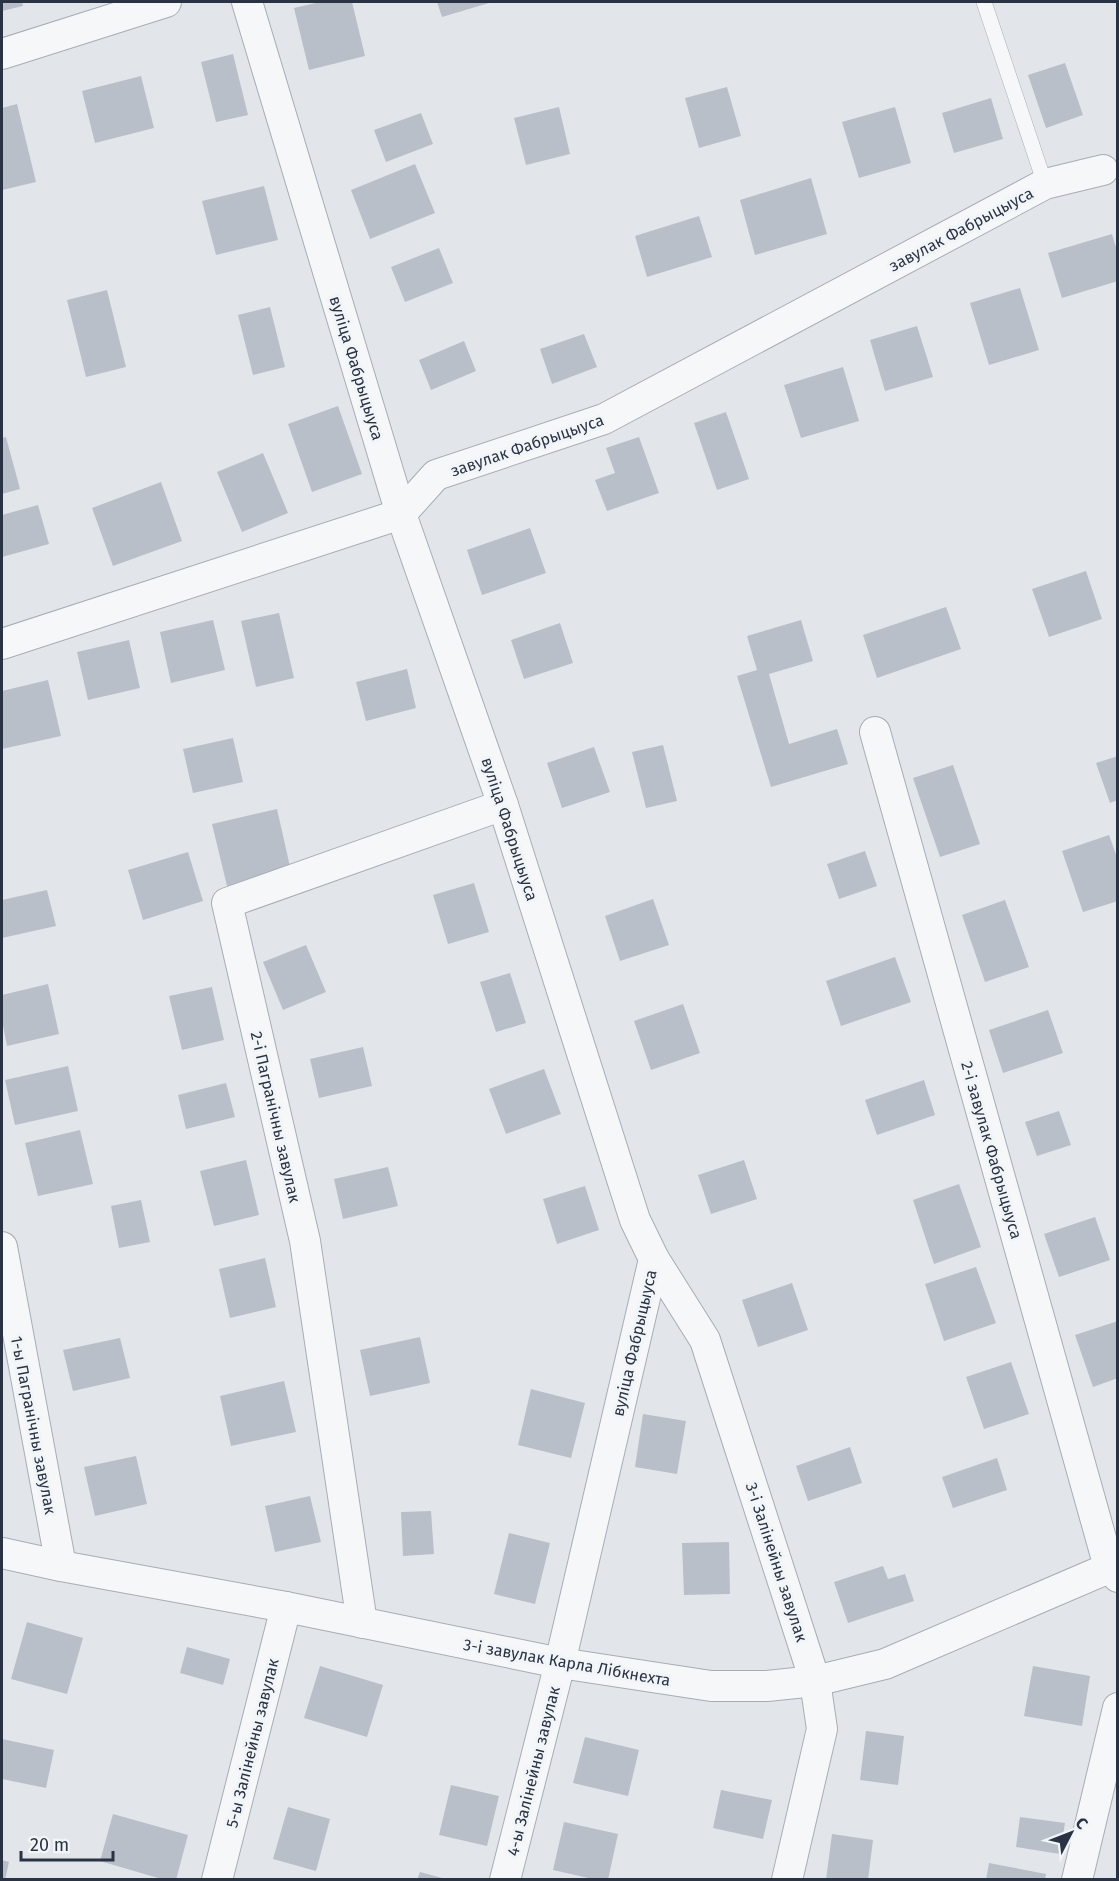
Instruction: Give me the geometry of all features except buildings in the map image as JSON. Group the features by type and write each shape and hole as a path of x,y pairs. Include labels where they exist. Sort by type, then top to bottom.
{"street":[{"path":"2,54 166,2"},
{"name":"вуліца Фабрыцыуса","path":"247,2 401,514 503,805 634,1220 654,1259 560,1663"},
{"name":"завулак Фабрыцыуса","path":"401,514 436,475 604,419 1045,184 1103,170"},
{"path":"2,644 401,514"},
{"name":"2-і завулак Фабрыцыуса","path":"875,732 1115,1569"},
{"name":"2-і Пагранічны завулак","path":"362,1623 304,1241 227,903 503,805"},
{"name":"1-ы Пагранічны завулак","path":"2,1247 61,1566"},
{"name":"3-і Залінейны завулак","path":"654,1259 705,1340 815,1681 822,1729 787,1880"},
{"name":"3-і завулак Карла Лібкнехта","path":"2,1553 286,1607 560,1663 711,1686 767,1686 815,1681 885,1664 1115,1569"},
{"name":"5-ы Залінейны завулак","path":"217,1880 286,1607"},
{"name":"4-ы Залінейны завулак","path":"506,1880 560,1663"},
{"path":"1077,1880 1118,1708"}],"lane":[{"path":"984,2 1045,184"}]}
